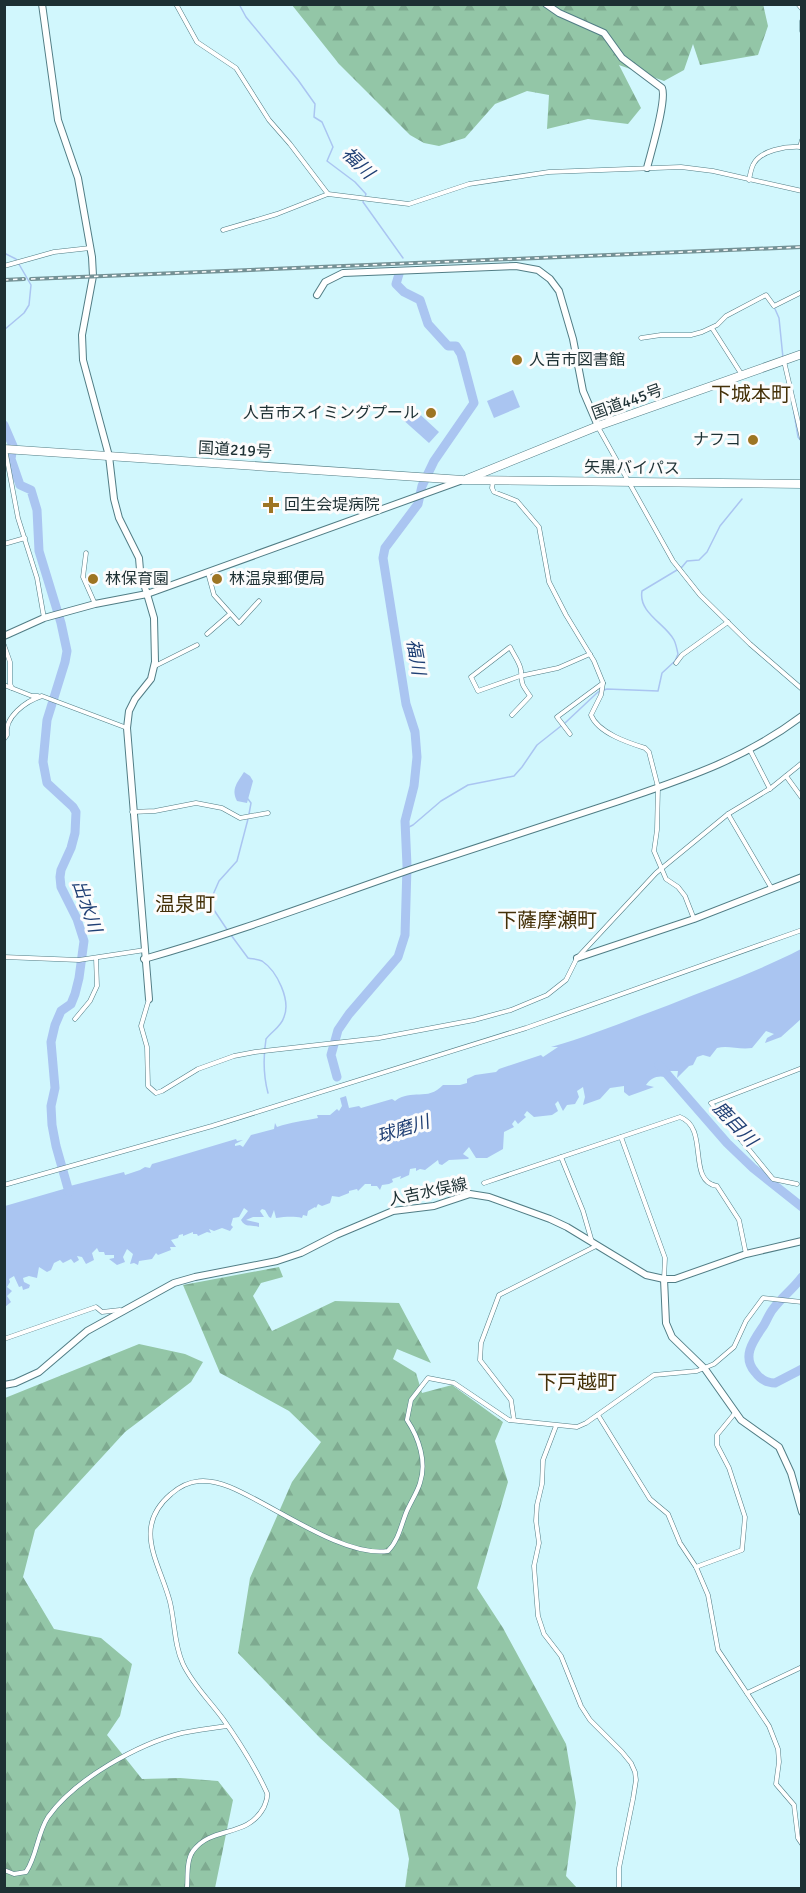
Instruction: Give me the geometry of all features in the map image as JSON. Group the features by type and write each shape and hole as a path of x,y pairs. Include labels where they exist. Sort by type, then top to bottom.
{"highway":[{"name":"国道445号","path":"463,480 598,426 801,354"},
{"name":"国道219号","path":"5,448 463,480"},
{"path":"491,469 493,480"},
{"name":"矢黒バイパス","path":"463,480 801,484"}],"street":[{"path":"42,4 58,120 78,178 90,248 93,276 82,335 82,352 109,456 114,499 119,518 140,558 140,570 154,618 154,666 151,679 135,699 129,711 127,728 132,812 149,999 141,1026 147,1047 148,1086 156,1093 162,1091 198,1069 234,1056 379,1038 474,1020 522,1006 547,995 559,988 569,975 577,958 661,868 728,814 770,789 801,763"},
{"path":"176,4 197,42 236,68 269,120 328,194"},
{"path":"546,4 559,13 604,33 622,58 662,88 664,93 660,119 647,168"},
{"path":"798,4 801,9"},
{"path":"801,21 801,31"},
{"path":"749,180 753,164 763,154 789,146 801,147 801,140"},
{"path":"223,230 277,214 328,194 409,204 469,184 549,172 681,166 801,191"},
{"path":"4,266 54,252 90,248"},
{"path":"317,295 325,282 343,273 516,266 538,270 555,284 563,298 584,391 598,426 679,570 700,595 801,689"},
{"path":"641,338 691,335 712,328 726,316 766,295 774,306 801,292"},
{"path":"712,328 742,375"},
{"path":"784,361 801,439"},
{"path":"5,448 18,518 37,578 44,618"},
{"path":"434,478 440,483 440,487"},
{"path":"4,636 44,618 94,604 147,594 463,480"},
{"path":"493,480 494,492 517,501 539,527 549,582 590,654 603,683 601,695 591,715 593,721 614,736 645,748 649,752 658,787 654,851 666,879 678,887 685,896 694,919"},
{"path":"4,544 25,538"},
{"path":"86,553 83,577 94,604"},
{"path":"207,572 214,596 239,623 259,602"},
{"path":"207,634 230,614"},
{"path":"676,663 682,655 728,622"},
{"path":"4,645 10,662 12,688"},
{"path":"154,666 197,645"},
{"path":"512,715 530,696 522,685 520,676 521,671 510,647 471,677 477,691 520,676 558,668 590,654"},
{"path":"570,734 557,717 603,683"},
{"path":"4,685 32,696 42,696 49,701 127,728"},
{"path":"4,739 7,735 5,727 12,715 33,699 42,696"},
{"path":"144,958 303,908 415,868 684,780 750,750 770,739 801,716"},
{"path":"750,750 770,789"},
{"path":"786,776 801,798"},
{"path":"132,812 155,811 196,803 222,808 240,818 268,813"},
{"path":"728,814 772,889"},
{"path":"577,958 694,919 801,877"},
{"path":"4,1185 212,1126 517,1031 801,930"},
{"path":"4,957 79,960 145,950"},
{"path":"75,1019 90,1001 96,986 96,958"},
{"path":"798,1184 773,1179 711,1103 801,1068"},
{"path":"483,1183 674,1118 685,1118 693,1130 705,1181 709,1185 717,1186 739,1220 746,1254"},
{"path":"621,1137 665,1258 664,1279 668,1330 672,1337 705,1369 735,1413 748,1426 779,1446 791,1473 801,1512"},
{"path":"514,1420 511,1400 480,1360 481,1343 499,1295 595,1244 561,1157"},
{"name":"人吉水俣線","path":"4,1385 15,1383 39,1372 87,1331 174,1283 277,1261 301,1253 336,1235 393,1211 434,1206 470,1194 489,1197 550,1219 646,1275 664,1279"},
{"path":"664,1279 675,1279 746,1254 801,1241"},
{"path":"187,1888 189,1861 192,1853 200,1844 215,1836 250,1824 268,1800 259,1777 227,1726 183,1664 177,1645 170,1600 154,1559 151,1538 156,1511 169,1496 186,1483 211,1481 248,1495 331,1538 371,1551 388,1551 396,1539 420,1485 423,1462 416,1434 407,1420 411,1400 428,1378 454,1383 509,1420 581,1427 654,1375 705,1369 734,1347 746,1321 763,1298 801,1302"},
{"path":"4,1339 96,1307 102,1312 120,1310 123,1312"},
{"path":"696,1567 742,1550 745,1517 729,1468 717,1445 717,1435 735,1413"},
{"path":"598,1415 650,1499 668,1514 681,1543 696,1567 708,1595 718,1650 769,1726 778,1749 776,1784 794,1805 798,1838 801,1844"},
{"path":"556,1426 543,1460 542,1484 537,1505 539,1543 534,1566 538,1616 544,1634 561,1656 581,1706 590,1720 631,1763 634,1772 636,1780 619,1868 619,1888"},
{"path":"747,1693 801,1667"},
{"path":"4,1870 14,1874 26,1872 48,1817 77,1788 98,1772 150,1745 180,1734 227,1726"}],"green space":[{"path":"763,4 768,26 758,55 700,65 693,44 684,70 664,81 619,65 641,108 628,124 588,119 547,129 549,95 527,91 495,104 465,138 439,146 424,143 410,135 339,64 292,5"},
{"path":"279,1267 283,1277 261,1283 253,1296 272,1331 335,1301 399,1303 431,1363 397,1349 393,1359 416,1373 422,1393 452,1385 503,1422 495,1441 508,1482 477,1588 503,1628 566,1744 576,1803 566,1876 577,1888 405,1888 409,1859 399,1810 320,1738 238,1653 250,1578 292,1482 321,1442 289,1411 220,1373 183,1285"},
{"path":"139,1344 185,1354 203,1362 191,1382 125,1432 35,1530 23,1577 54,1629 101,1638 132,1664 120,1716 107,1735 142,1779 180,1778 218,1781 233,1800 215,1888 5,1888 5,1398"}],"water":[{"path":"513,390 520,407 494,418 487,401"},
{"path":"412,407 439,432 429,443 401,418"},
{"path":"244,772 253,781 247,803 237,801 235,793 236,786"},
{"name":"球磨川","path":"801,949 801,1019 781,1037 765,1043 767,1038 774,1034 766,1031 752,1048 717,1048 710,1057 703,1055 697,1057 693,1065 677,1078 678,1071 668,1071 665,1077 654,1078 646,1085 654,1087 629,1096 624,1092 624,1086 610,1088 600,1099 583,1105 585,1097 583,1087 577,1091 579,1097 575,1104 567,1105 563,1111 558,1101 555,1104 558,1111 552,1115 534,1117 527,1111 524,1115 526,1117 518,1124 515,1120 512,1124 514,1127 504,1132 503,1149 487,1158 476,1158 469,1147 463,1154 468,1159 449,1160 442,1165 438,1160 425,1170 410,1169 409,1175 400,1179 401,1176 392,1179 393,1182 382,1185 380,1190 377,1186 365,1184 358,1191 357,1189 349,1191 339,1197 332,1196 330,1203 322,1206 318,1204 302,1218 276,1218 274,1210 271,1218 262,1209 260,1211 264,1217 253,1217 246,1220 259,1223 259,1227 247,1225 241,1220 248,1211 244,1208 239,1217 233,1218 231,1225 233,1227 230,1231 222,1228 214,1231 209,1229 211,1233 207,1232 198,1236 193,1232 183,1236 183,1234 179,1235 178,1238 171,1240 176,1247 170,1247 171,1250 158,1255 156,1253 152,1259 139,1261 138,1265 130,1264 133,1254 127,1249 123,1257 125,1262 117,1265 109,1259 114,1258 114,1255 105,1255 97,1248 92,1253 94,1260 86,1264 82,1257 77,1256 79,1260 74,1263 71,1259 63,1263 60,1260 54,1263 51,1270 47,1272 39,1267 37,1278 29,1276 23,1278 24,1282 30,1285 29,1288 23,1290 22,1286 19,1287 14,1276 9,1279 7,1287 12,1291 7,1296 11,1302 5,1307 5,1206 67,1188 66,1183 68,1182 70,1186 124,1172 125,1175 145,1167 150,1168 152,1164 236,1139 237,1141 243,1140 235,1146 243,1147 251,1135 274,1129 275,1123 277,1127 318,1118 317,1115 330,1115 337,1109 339,1111 342,1106 340,1098 346,1096 349,1108 359,1106 361,1108 392,1099 395,1101 407,1095 431,1093 443,1085 467,1083 467,1079 475,1075 496,1072 541,1055 543,1057 558,1047 551,1047 596,1033 669,1005 752,972"}],"waterway":[{"name":"福川","path":"239,4 246,17 315,104 314,117 322,122 333,147 327,161 355,182 366,194 363,202 403,258"},
{"path":"4,253 16,259 31,285 29,305 24,313 4,330"},
{"name":"福川","path":"337,1077 331,1055 338,1030 398,957 405,935 407,866 405,821 414,786 417,757 415,732 406,704 383,558 385,548 418,504 422,486 434,461 474,403 461,354 456,346 448,346 428,324 420,300 404,292 396,284 399,274"},
{"path":"775,309 779,318 783,358"},
{"path":"793,407 798,437 802,442"},
{"name":"出水川","path":"4,425 13,446 11,459 20,485 31,490 37,510 39,551 67,651 47,720 43,762 47,783 76,812 75,833 60,877 61,887 77,919 84,941 75,994 71,1004 61,1011 51,1042 55,1088 51,1106 52,1125 69,1192"},
{"path":"565,723 598,692 607,689 658,691 662,673 675,661 678,654 670,634 644,606 642,591 682,567 687,561 699,560 707,552 720,526 742,499"},
{"path":"405,829 441,801 468,785 514,776 537,745 561,726"},
{"path":"248,799 251,803 249,814"},
{"path":"228,931 214,910 212,897 219,881 237,861 248,819"},
{"path":"231,935 248,958 260,960 273,972 286,1002 283,1020 266,1039 264,1066 268,1093"},
{"name":"鹿目川","path":"659,1065 727,1143 753,1168 802,1207"},
{"name":"鹿目川","path":"802,1277 772,1311 753,1342 749,1354 749,1360 755,1372 761,1379 769,1382 775,1383 802,1369"}],"railway":[{"path":"31,279 802,247"},
{"path":"4,280 24,279"}],"place":[{"name":"人吉市図書館","path":"517,360"},
{"name":"人吉市スイミングプール","path":"431,413"},
{"name":"ナフコ","path":"753,440"},
{"name":"回生会堤病院","path":"271,505"},
{"name":"林保育園","path":"93,579"},
{"name":"林温泉郵便局","path":"217,579"}],"district":[{"name":"下城本町","path":"751,394"},
{"name":"温泉町","path":"185,904"},
{"name":"下薩摩瀬町","path":"547,920"},
{"name":"下戸越町","path":"577,1382"}]}
